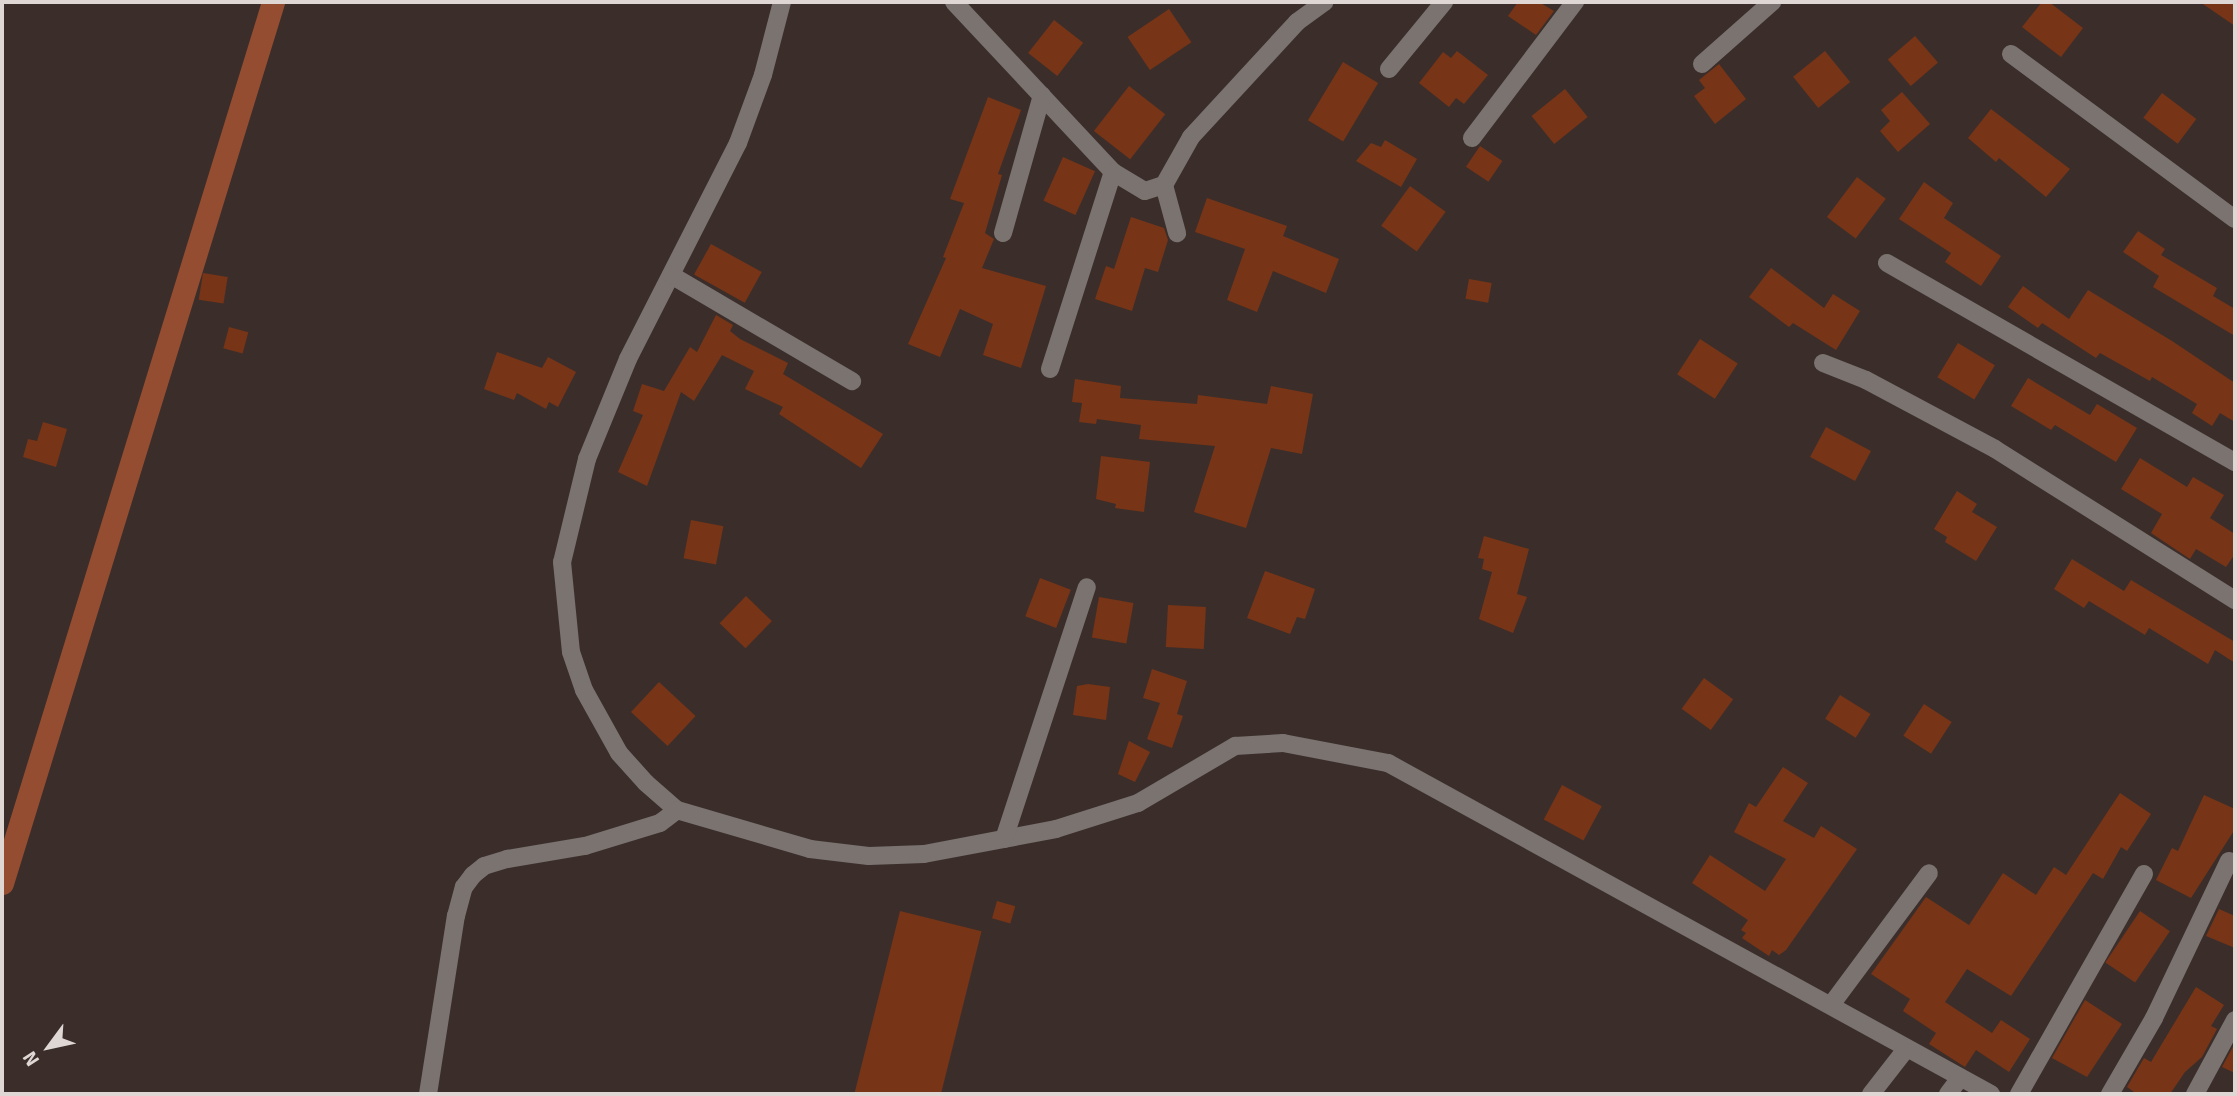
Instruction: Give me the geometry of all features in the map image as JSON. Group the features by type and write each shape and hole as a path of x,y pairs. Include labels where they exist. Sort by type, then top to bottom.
{"street":[{"path":"782,2 763,75 738,143 628,359 587,459 562,562 571,652 584,690 619,753 677,810 810,849 869,856 924,854 1056,829 1138,803 1235,746 1283,743 1388,763 1458,798 1991,1094"},
{"path":"954,2 1113,172 1145,191 1164,185 1191,137 1297,22 1325,2"},
{"path":"1389,69 1444,2"},
{"path":"1472,138 1575,2"},
{"path":"1702,64 1772,2"},
{"path":"2011,54 2235,219"},
{"path":"1003,233 1042,95"},
{"path":"1050,369 1113,172"},
{"path":"1164,185 1177,233"},
{"path":"1887,263 2235,462"},
{"path":"671,275 852,381"},
{"path":"1823,363 1866,380 1995,449 2235,600"},
{"path":"1004,839 1087,587"},
{"path":"428,1094 456,916 464,887 473,875 484,866 507,859 585,846 660,823 677,810"},
{"path":"2110,1094 2154,1018 2229,861"},
{"path":"1830,1005 1929,873"},
{"path":"2019,1094 2144,874"},
{"path":"2195,1094 2235,1020"},
{"path":"1871,1094 1907,1048"},
{"path":"1948,1094 1959,1078"}],"building":[{"path":"1518,2 1539,2 1554,11 1536,35 1508,16"},
{"path":"2042,2 2049,2 2083,28 2061,57 2022,27"},
{"path":"2200,2 2235,2 2235,26"},
{"path":"1169,9 1191,42 1150,70 1128,37"},
{"path":"1054,20 1083,43 1057,76 1028,53"},
{"path":"1915,36 1938,62 1911,86 1888,60"},
{"path":"1457,51 1488,75 1464,104 1456,98 1449,107 1419,83 1443,52 1451,58"},
{"path":"1825,51 1850,82 1818,108 1793,77"},
{"path":"1343,62 1378,83 1343,141 1308,120"},
{"path":"1719,64 1746,99 1715,124 1694,96 1705,88 1699,80"},
{"path":"1129,86 1165,114 1130,159 1094,131"},
{"path":"1565,89 1588,117 1554,144 1532,116"},
{"path":"1902,92 1930,124 1898,152 1880,131 1890,121 1881,110"},
{"path":"2162,93 2196,119 2178,144 2143,118"},
{"path":"988,97 1021,110 998,174 1002,175 985,233 994,239 982,268 1046,286 1021,368 983,355 993,324 960,309 940,357 908,344 946,258 943,257 964,203 950,199"},
{"path":"1991,109 2070,169 2046,197 1999,158 1996,162 1968,138"},
{"path":"1385,140 1417,159 1401,187 1356,161 1371,143 1381,147"},
{"path":"1480,146 1502,161 1488,182 1466,167"},
{"path":"1063,157 1095,171 1075,215 1043,201"},
{"path":"1857,177 1886,199 1856,239 1827,217"},
{"path":"1924,182 1953,203 1944,218 2001,256 1981,286 1945,262 1951,253 1899,219"},
{"path":"1410,186 1446,212 1417,252 1381,226"},
{"path":"1207,198 1287,226 1283,236 1339,259 1326,293 1273,271 1257,312 1227,300 1245,249 1195,232"},
{"path":"1131,217 1164,228 1168,240 1158,272 1145,268 1132,311 1095,299 1106,266 1114,269"},
{"path":"2138,231 2165,249 2161,255 2217,288 2213,296 2235,309 2235,336 2153,287 2159,276 2123,252"},
{"path":"711,244 762,272 745,303 694,275"},
{"path":"1771,268 1824,308 1833,294 1860,311 1836,350 1793,323 1789,327 1749,297"},
{"path":"203,273 228,277 223,304 199,300"},
{"path":"1469,279 1492,283 1488,303 1466,299"},
{"path":"2023,286 2069,319 2088,290 2172,341 2235,383 2235,422 2220,413 2212,426 2192,413 2197,404 2152,377 2150,381 2100,353 2096,358 2042,323 2038,328 2008,307"},
{"path":"716,315 733,325 730,331 740,339 788,363 783,374 883,434 861,468 779,414 783,407 745,389 754,371 722,355 694,401 681,392 647,486 618,472 643,415 633,411 642,384 664,391 690,347 697,352"},
{"path":"229,327 248,332 243,353 223,348"},
{"path":"1700,339 1738,364 1715,399 1677,374"},
{"path":"1958,343 1995,365 1974,399 1937,377"},
{"path":"497,352 542,368 548,357 576,372 558,407 549,402 546,409 517,393 514,400 484,389"},
{"path":"2028,378 2090,415 2097,404 2137,428 2116,462 2055,425 2051,430 2011,406"},
{"path":"1075,379 1121,386 1120,398 1197,404 1198,395 1267,404 1271,386 1313,394 1302,454 1271,448 1246,528 1194,512 1215,446 1139,439 1141,425 1097,419 1096,424 1079,422 1082,403 1072,402"},
{"path":"43,422 67,429 56,467 23,457 28,439 37,441"},
{"path":"1826,427 1871,451 1855,481 1810,457"},
{"path":"1101,456 1150,462 1144,512 1115,508 1116,504 1096,499"},
{"path":"2140,458 2187,487 2193,477 2224,495 2210,518 2235,534 2235,554 2226,567 2196,549 2190,559 2151,533 2162,514 2121,489"},
{"path":"1957,491 1977,504 1972,512 1997,527 1976,561 1945,542 1947,537 1934,529"},
{"path":"691,520 723,526 716,565 684,558"},
{"path":"1484,536 1529,549 1517,594 1527,597 1513,633 1479,619 1492,572 1482,569 1484,559 1478,558"},
{"path":"2072,559 2124,591 2131,580 2235,642 2235,663 2215,650 2208,664 2149,628 2145,635 2089,601 2084,608 2054,589"},
{"path":"1265,571 1315,589 1305,619 1297,617 1290,634 1247,618"},
{"path":"1040,578 1071,590 1056,628 1025,616"},
{"path":"746,596 772,621 745,648 720,623"},
{"path":"1099,597 1133,603 1126,643 1092,637"},
{"path":"1168,605 1206,607 1204,649 1166,647"},
{"path":"1152,669 1187,681 1177,714 1183,716 1172,748 1147,739 1160,703 1143,698"},
{"path":"1704,678 1733,699 1711,730 1682,709"},
{"path":"659,682 696,716 668,746 631,712"},
{"path":"1088,684 1110,687 1106,720 1073,715 1077,686"},
{"path":"1840,695 1871,714 1856,738 1825,719"},
{"path":"1924,704 1952,722 1931,754 1903,736"},
{"path":"1129,741 1150,752 1135,782 1118,774"},
{"path":"1783,767 1808,783 1783,821 1814,838 1821,826 1857,849 1786,950 1779,955 1772,950 1769,956 1742,938 1746,933 1741,930 1748,920 1692,883 1710,855 1765,891 1786,859 1734,832 1749,803 1756,807"},
{"path":"1562,785 1602,806 1583,841 1544,819"},
{"path":"2120,793 2151,814 2127,851 2121,847 2103,879 2093,873 2011,996 1967,969 1945,1002 1992,1033 2001,1020 2030,1039 2009,1072 1976,1050 1965,1067 1929,1044 1936,1033 1903,1011 1910,999 1871,974 1926,897 1969,925 2003,873 2036,895 2054,867 2066,875"},
{"path":"2204,795 2235,809 2235,829 2191,898 2156,880 2172,848 2178,851"},
{"path":"997,901 1015,906 1010,924 992,918"},
{"path":"2219,909 2235,916 2235,948 2206,936"},
{"path":"900,911 982,931 941,1094 855,1093"},
{"path":"2140,911 2170,931 2135,983 2105,962"},
{"path":"2196,987 2224,1005 2211,1026 2217,1029 2202,1057 2185,1072 2170,1094 2137,1094 2127,1087 2144,1058 2151,1062"},
{"path":"2085,1000 2122,1024 2087,1077 2052,1058"},
{"path":"2235,1043 2235,1073 2222,1067"}],"waterway":[{"path":"2,883 273,2"}]}
